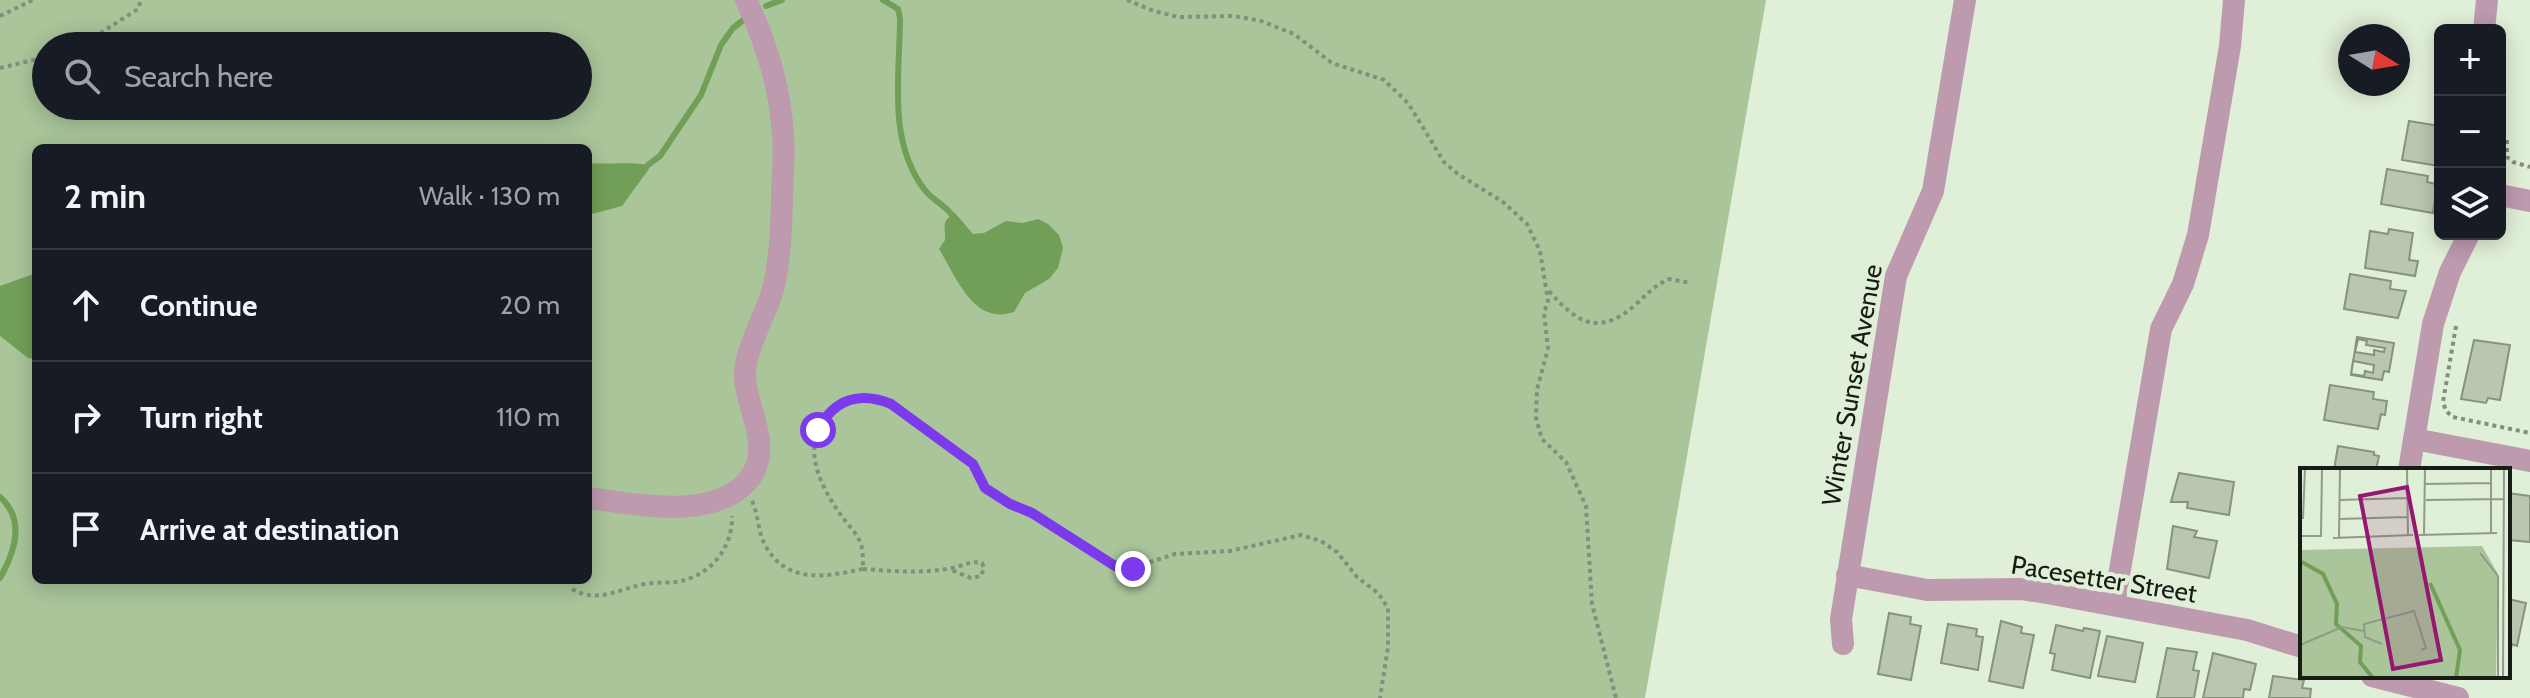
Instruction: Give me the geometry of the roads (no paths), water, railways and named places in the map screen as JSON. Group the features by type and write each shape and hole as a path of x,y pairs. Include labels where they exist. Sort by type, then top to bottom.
{"street":[{"path":"592,499 649,506 698,506 729,496 750,477 760,448 744,378 750,349 767,313 780,249 784,136 778,89 760,29 746,0"},
{"name":"Winter Sunset Avenue","path":"1843,644 1841,619 1847,575 1896,276 1933,191 1965,0"},
{"path":"2114,605 2161,329 2183,284 2198,235 2230,46 2234,0"},
{"path":"2485,24 2487,0"},
{"path":"2506,196 2530,201"},
{"path":"2409,468 2438,304 2466,240"},
{"path":"2414,439 2530,461"},
{"name":"Pacesetter Street","path":"1847,575 1927,590 2021,589 2247,630 2300,646"},
{"path":"2382,678 2458,698"}],"waterway":[{"path":"766,6 782,0"},
{"path":"883,0 898,9 900,18 898,106 905,149 912,170 924,189 952,215"},
{"path":"648,165 660,156 701,95 721,45 733,28 746,18"},
{"path":"0,497 8,506 15,526 10,558 0,578"}]}
